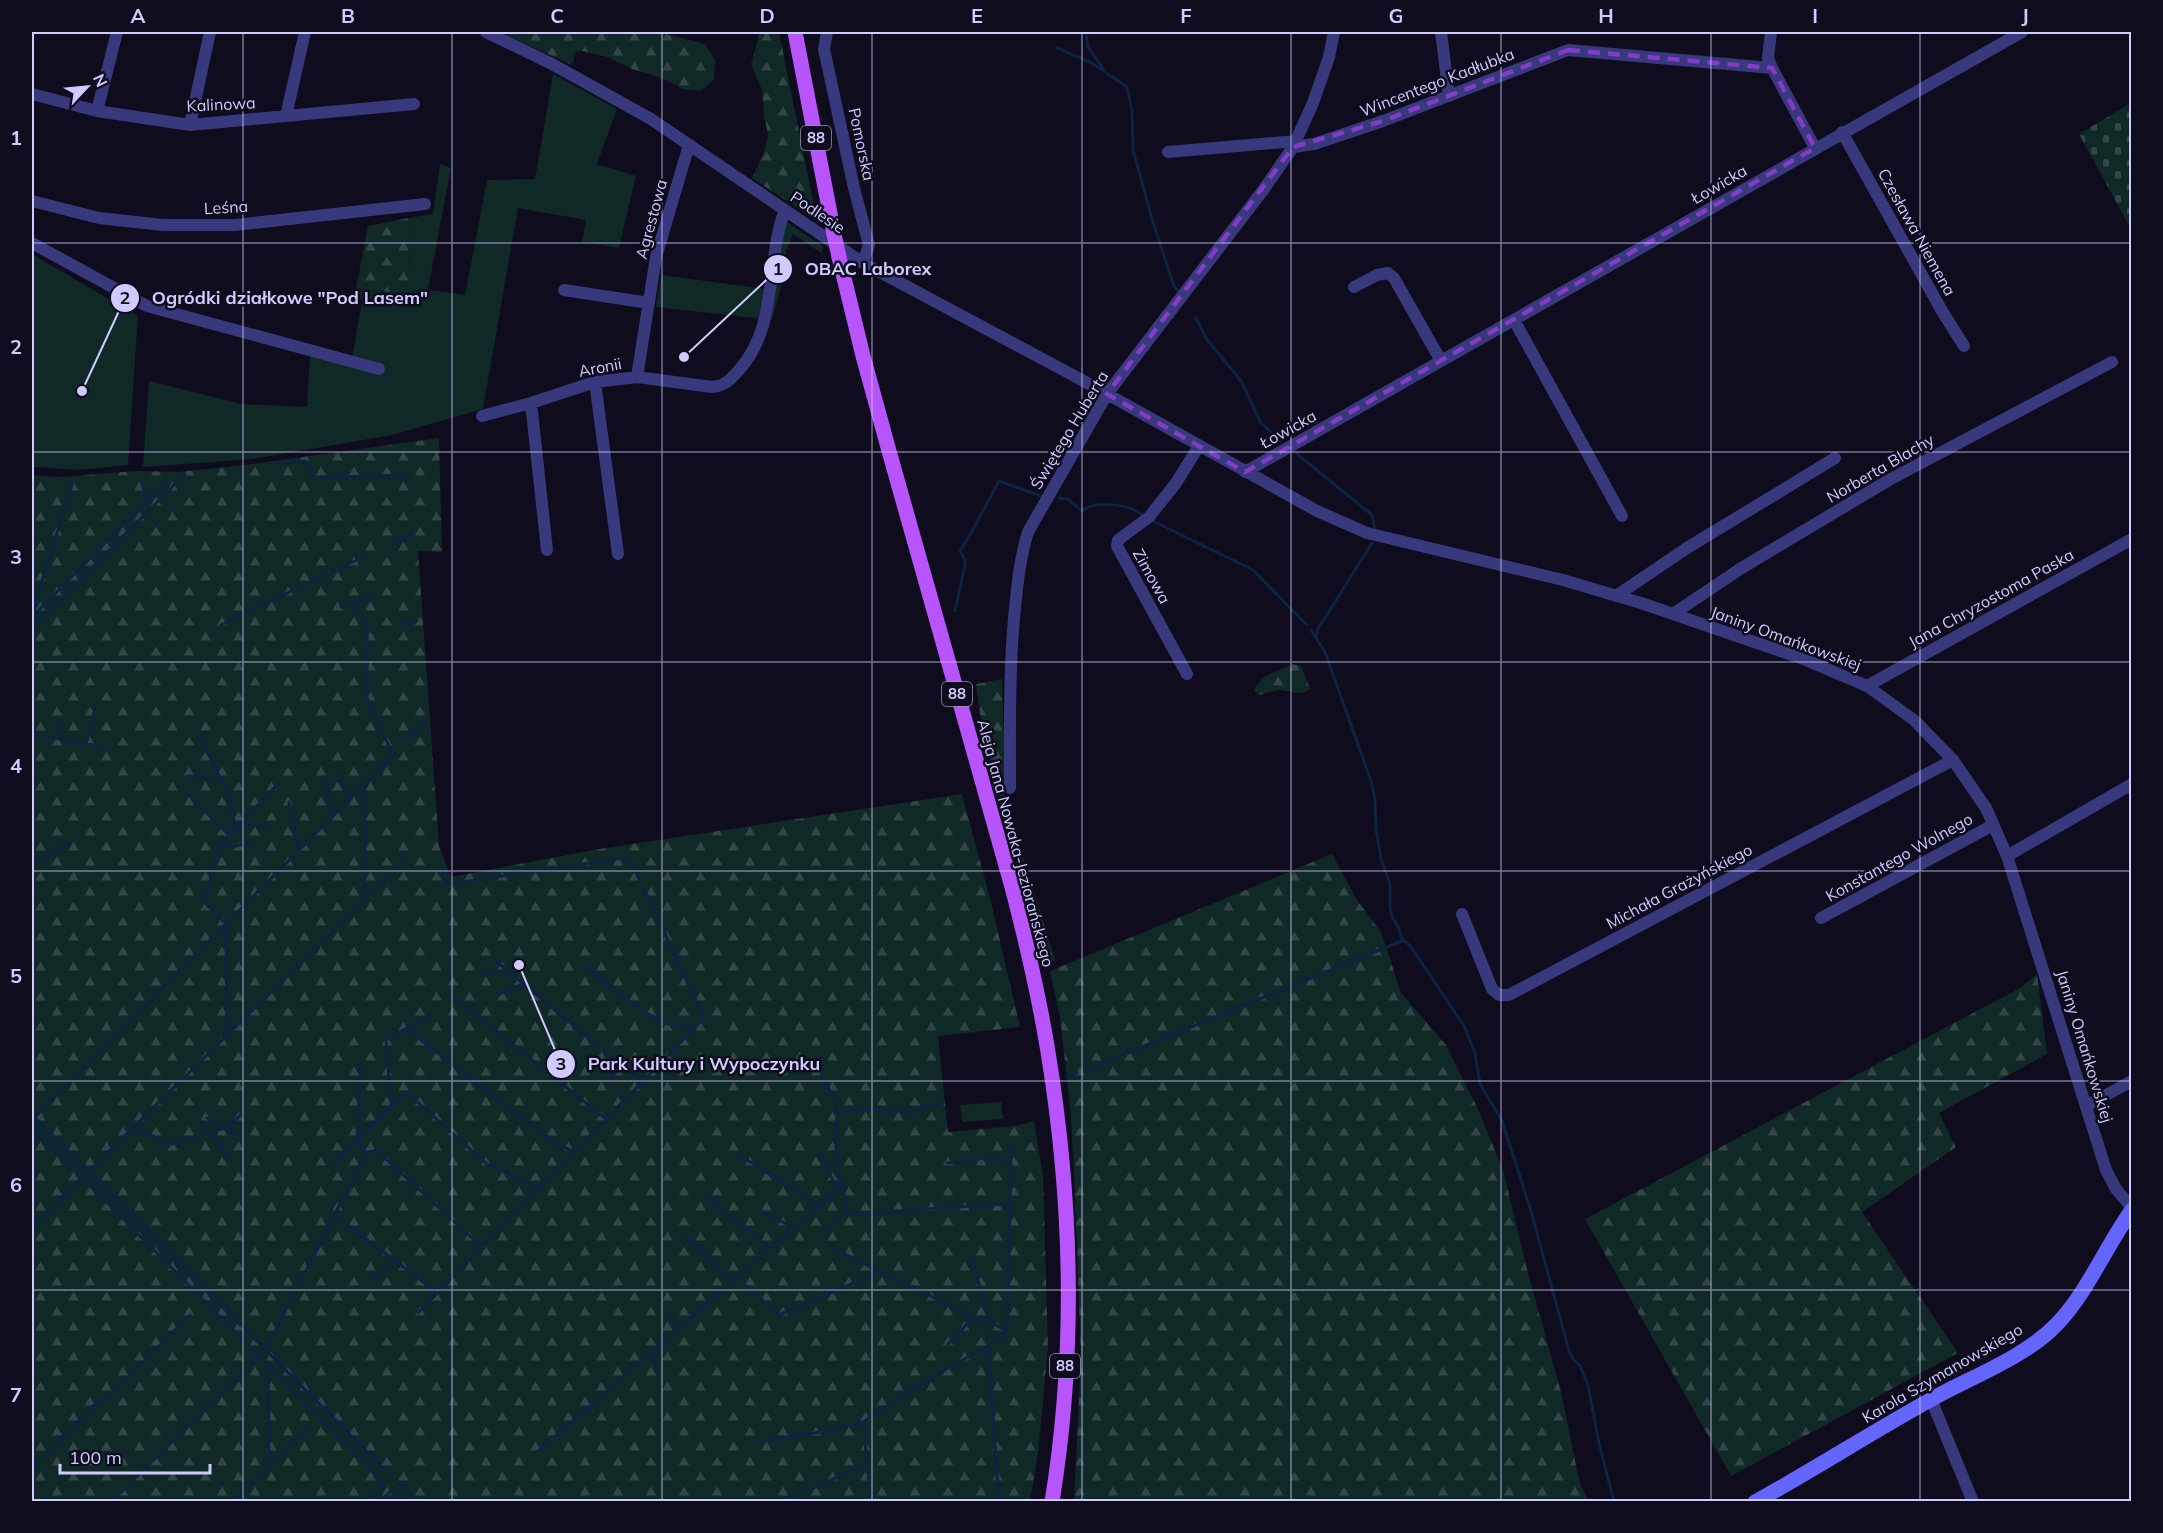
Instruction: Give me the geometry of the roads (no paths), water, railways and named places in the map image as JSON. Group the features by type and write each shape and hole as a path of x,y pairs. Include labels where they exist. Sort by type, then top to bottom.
{"main road":[{"name":"Aleja Jana Nowaka-Jeziorańskiego","path":"795,32 839,257 874,398 1012,887 1030,959 1048,1052 1061,1159 1067,1262 1067,1325 1062,1411 1052,1502"}],"street":[{"path":"97,111 117,32"},
{"path":"190,125 210,32"},
{"path":"286,116 305,32"},
{"name":"Podlesie","path":"486,32 524,49 651,119 863,263 1199,446"},
{"name":"Pomorska","path":"827,32 824,49 854,188 869,245 863,263"},
{"name":"Świętego Huberta","path":"1010,788 1010,660 1021,555 1028,532 1107,394 1264,189 1294,144 1313,103 1329,57 1334,32"},
{"path":"1441,32 1449,96"},
{"path":"1771,32 1768,58 1815,147"},
{"name":"Łowicka","path":"1245,472 2017,33"},
{"name":"Wincentego Kadłubka","path":"1294,144 1314,144 1449,96 1568,50 1772,68"},
{"name":"Kalinowa","path":"32,94 97,111 190,125 414,104"},
{"name":"Czesława Niemena","path":"1842,132 1964,346"},
{"path":"1168,152 1294,144"},
{"name":"Agrestowa","path":"637,377 656,256 689,145"},
{"name":"Leśna","path":"32,201 99,218 163,225 235,225 425,204"},
{"name":"Aronii","path":"482,416 595,382 637,377 712,387 728,382 745,364 756,342 768,307 779,230 785,210"},
{"path":"32,243 147,306 379,369"},
{"path":"1354,287 1377,275 1388,273 1394,278 1441,361"},
{"path":"564,290 649,303"},
{"path":"1514,320 1622,516"},
{"name":"Norberta Blachy","path":"1672,614 1740,569 1889,480 2112,362"},
{"path":"595,382 618,554"},
{"path":"531,403 547,550"},
{"name":"Janiny Omańkowskiej","path":"1199,446 1317,512 1368,533 1563,580 1801,658 1867,686 1914,720 1953,760 1986,808 2007,856 2106,1170 2116,1189 2132,1209"},
{"name":"Zimowa","path":"1187,674 1117,546 1118,540 1149,517 1164,499 1199,446"},
{"path":"1616,596 1687,548 1834,459"},
{"name":"Jana Chryzostoma Paska","path":"1867,686 2132,539"},
{"name":"Michała Grażyńskiego","path":"1462,914 1492,989 1499,995 1509,995 1953,760"},
{"path":"2007,856 2132,784"},
{"name":"Konstantego Wolnego","path":"1821,918 1993,825"},
{"path":"2086,1106 2132,1081"},
{"name":"Karola Szymanowskiego","path":"1755,1502 1931,1399 2010,1357 2055,1326 2076,1301 2114,1235 2132,1209"},
{"path":"1931,1399 1973,1502"}],"waterway":[{"path":"1086,32 1088,47 1104,70"},
{"path":"1057,48 1090,62 1127,87 1132,110 1133,150 1152,219 1174,286 1178,291"},
{"path":"1196,318 1206,338 1241,381 1261,423 1281,441"},
{"path":"1297,454 1372,515 1375,529"},
{"path":"277,464 304,461 308,464 310,475 315,478 400,475 404,477 406,483"},
{"path":"32,628 185,474"},
{"path":"140,478 147,500"},
{"path":"32,617 168,479"},
{"path":"32,614 73,481"},
{"path":"955,611 965,565 960,551 999,481 1041,496"},
{"path":"1059,498 1068,499 1082,511 1103,504 1128,508 1141,514"},
{"path":"1153,521 1253,570 1307,625"},
{"path":"390,545 413,535"},
{"path":"1316,636 1318,629 1372,543"},
{"path":"221,625 367,555"},
{"path":"341,607 371,595"},
{"path":"355,602 367,629 367,698 393,755"},
{"path":"401,624 416,621"},
{"path":"1311,630 1325,652 1371,781 1381,859 1390,884 1392,917 1399,928 1401,937 1411,947 1464,1026 1475,1053 1480,1084 1502,1121 1531,1211 1569,1351 1580,1366 1588,1385 1599,1443 1614,1502"},
{"path":"86,744 95,709"},
{"path":"57,738 61,721"},
{"path":"406,741 425,722"},
{"path":"32,734 107,747"},
{"path":"198,734 229,795 235,829"},
{"path":"34,1118 395,753"},
{"path":"340,774 348,800"},
{"path":"188,776 219,778"},
{"path":"326,778 331,818"},
{"path":"227,1035 226,924 204,902 220,845 278,784"},
{"path":"363,786 365,788 364,900"},
{"path":"189,795 229,835"},
{"path":"289,802 299,850"},
{"path":"241,825 269,826"},
{"path":"32,866 73,840"},
{"path":"220,845 233,847 246,843 257,850"},
{"path":"443,870 445,882 449,884 624,858 630,860 640,881"},
{"path":"88,1172 404,861"},
{"path":"418,1313 704,1018 644,889"},
{"path":"1086,1070 1404,940"},
{"path":"496,961 642,1082"},
{"path":"582,965 646,1013 665,1023 695,1028"},
{"path":"481,975 505,970"},
{"path":"497,995 523,984"},
{"path":"452,996 606,1119"},
{"path":"391,1104 386,1040 428,1016"},
{"path":"407,1029 559,1146 575,1151"},
{"path":"361,1065 357,1140 366,1153 376,1150 482,1247"},
{"path":"608,1080 623,1066"},
{"path":"1067,1076 1077,1073"},
{"path":"821,1077 834,1096 837,1111 836,1157 848,1212 854,1214 1001,1204 1010,1209 1007,1327 1000,1340 933,1376 863,1422 871,1502"},
{"path":"333,1164 406,1092 488,1165 493,1165 538,1190"},
{"path":"837,1111 878,1108 885,1111 899,1109 910,1114 930,1105 943,1103"},
{"path":"227,1129 244,1111"},
{"path":"32,1115 392,1477"},
{"path":"207,1118 237,1135"},
{"path":"200,1121 233,1160"},
{"path":"32,1127 380,1478 384,1485"},
{"path":"133,1128 171,1144 224,1128"},
{"path":"1010,1207 1011,1143"},
{"path":"266,1349 366,1153"},
{"path":"819,1153 838,1190"},
{"path":"738,1154 820,1206"},
{"path":"947,1163 988,1157 1010,1164"},
{"path":"32,1228 82,1177"},
{"path":"536,1453 842,1186"},
{"path":"704,1195 770,1248"},
{"path":"826,1231 847,1209"},
{"path":"760,1210 794,1228"},
{"path":"334,1215 438,1293"},
{"path":"686,1235 732,1282"},
{"path":"830,1247 980,1320 990,1321 1006,1331"},
{"path":"971,1257 990,1321"},
{"path":"371,1279 394,1260"},
{"path":"744,1284 779,1315 879,1272"},
{"path":"32,1469 99,1400 107,1399 190,1315"},
{"path":"667,1315 680,1328"},
{"path":"948,1344 974,1317"},
{"path":"980,1320 987,1338"},
{"path":"988,1346 999,1502"},
{"path":"652,1352 657,1370"},
{"path":"111,1502 259,1355"},
{"path":"268,1366 269,1465"},
{"path":"758,1442 827,1431 863,1422"},
{"path":"232,1502 307,1428"},
{"path":"781,1502 867,1464"},
{"path":"400,1483 418,1502"},
{"path":"368,1502 384,1485"},
{"path":"379,1502 391,1491 395,1492 404,1502"}],"place":[{"name":"OBAC Laborex","path":"684,357"},
{"name":"Ogródki działkowe \"Pod Lasem\"","path":"82,391"},
{"name":"Park Kultury i Wypoczynku","path":"519,965"}]}
